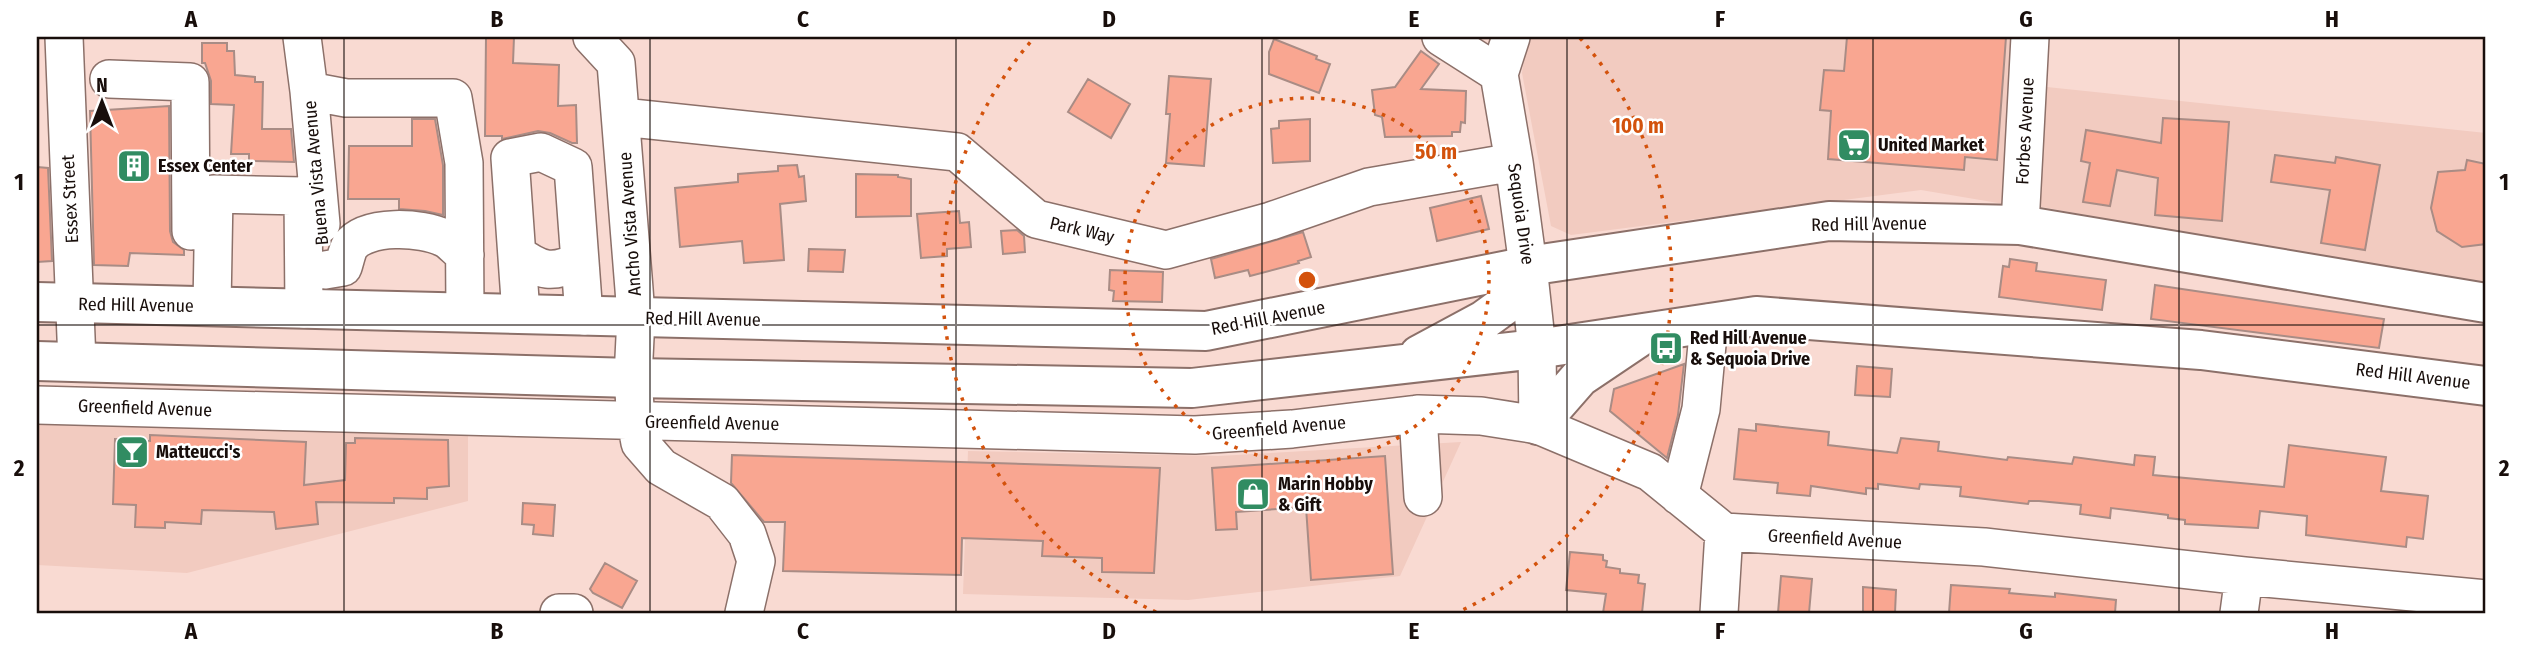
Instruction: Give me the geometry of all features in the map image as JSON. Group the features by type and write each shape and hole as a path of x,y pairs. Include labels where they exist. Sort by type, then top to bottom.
{"main road":[{"name":"Red Hill Avenue","path":"37,302 1206,331 1528,266 1829,221 2020,225 2486,303"},
{"path":"1402,365 1484,320 1513,299 1528,266"},
{"name":"Red Hill Avenue","path":"37,361 1192,388 1537,349 1756,316 2202,350 2486,386"},
{"path":"1538,425 1580,377 1646,332"}],"street":[{"name":"Essex Street","path":"64,37 77,362"},
{"name":"Buena Vista Avenue","path":"302,37 325,270 315,309"},
{"name":"Ancho Vista Avenue","path":"592,37 617,63 636,317 634,377 640,443 661,467 722,502 747,534 756,561 744,613"},
{"path":"1441,37 1499,74 1511,37"},
{"name":"Forbes Avenue","path":"2020,225 2030,37"},
{"name":"Sequoia Drive","path":"1499,74 1528,266 1537,349 1538,425"},
{"path":"109,79 190,82 202,306"},
{"path":"309,91 346,98 453,97 464,163 465,312"},
{"name":"Park Way","path":"622,117 957,152 1036,219 1166,250 1271,221 1369,187 1514,162"},
{"path":"521,314 510,158 541,152 573,167 626,170"},
{"path":"573,167 583,316"},
{"path":"202,306 214,194 303,196 315,309"},
{"path":"325,270 343,267 350,246 365,234 395,229 422,231 445,238 465,255"},
{"path":"517,254 546,270 561,270 580,261"},
{"path":"1679,496 1701,409 1709,323"},
{"name":"Greenfield Avenue","path":"37,405 1195,435 1292,429 1418,414 1481,416 1538,425 1650,472 1724,532 1984,547 2486,599"},
{"path":"1418,414 1423,497"},
{"path":"1719,613 1724,532"},
{"path":"2239,613 2244,576"},
{"path":"559,613 574,613"}],"shaded area":[{"path":"2014,37 2004,204 1921,190 1571,235 1551,226 1522,73 1527,38"},
{"path":"2047,87 2486,133 2486,289 2037,206"},
{"path":"37,418 468,433 468,501 187,573 37,565"},
{"path":"1461,442 1400,576 1188,600 963,594 968,451 1218,456"}],"building":[{"path":"486,37 514,37 513,63 559,65 558,106 576,105 577,143 538,131 502,139 502,136 485,136"},
{"path":"1847,37 2006,37 1997,160 1965,157 1964,170 1828,159 1831,111 1820,110 1824,70 1844,71"},
{"path":"1274,39 1330,64 1319,93 1269,74 1269,52"},
{"path":"202,43 227,43 227,51 234,51 235,75 255,77 255,82 263,82 262,129 291,129 294,162 249,161 249,154 231,154 234,105 211,104 211,81 205,63 202,63"},
{"path":"1421,51 1439,64 1421,89 1466,91 1465,123 1461,122 1460,132 1452,132 1452,136 1385,137 1382,117 1375,115 1372,90 1395,87"},
{"path":"1169,76 1211,79 1204,166 1166,163 1170,114 1166,114"},
{"path":"1088,79 1130,104 1111,138 1068,112"},
{"name":"Essex Center","path":"169,106 170,231 173,242 184,250 184,255 130,253 128,266 94,265 90,111"},
{"path":"2163,118 2229,122 2222,221 2155,215 2158,178 2117,170 2110,206 2083,202 2090,163 2081,161 2086,130 2161,143"},
{"path":"412,119 435,119 443,165 443,215 399,209 399,199 348,199 349,146 412,146"},
{"path":"1310,119 1310,161 1273,163 1271,129 1279,128 1279,121"},
{"path":"2275,155 2335,163 2336,157 2380,165 2365,250 2321,243 2330,190 2271,182"},
{"path":"2467,160 2486,164 2486,244 2462,247 2437,231 2431,208 2438,172 2465,170"},
{"path":"797,165 799,177 804,176 806,201 780,204 784,260 744,263 742,241 680,247 675,188 738,182 738,174 778,171 778,166"},
{"path":"37,167 48,168 52,261 37,262"},
{"path":"856,174 898,175 911,179 911,216 856,217"},
{"path":"1481,196 1489,229 1437,241 1430,208"},
{"path":"959,211 960,223 969,222 971,247 947,249 947,256 921,258 917,214"},
{"path":"1017,230 1024,236 1025,252 1003,254 1001,231"},
{"path":"1303,232 1311,257 1298,261 1299,263 1250,276 1248,270 1215,278 1211,259"},
{"path":"809,249 845,250 843,272 808,271"},
{"path":"2010,259 2037,263 2036,271 2106,280 2102,310 1999,297 2003,266 2009,267"},
{"path":"1110,270 1163,272 1162,302 1113,301 1114,291 1109,290"},
{"path":"2155,285 2384,319 2379,348 2151,319"},
{"path":"1684,364 1678,415 1667,458 1610,411 1614,389"},
{"path":"1857,366 1892,369 1890,397 1855,395"},
{"path":"1756,424 1829,432 1828,445 1897,453 1901,438 1939,442 1938,451 2007,460 2008,457 2072,464 2074,457 2134,465 2135,455 2155,457 2153,475 2284,487 2289,445 2386,457 2381,491 2428,496 2423,539 2407,537 2406,547 2306,535 2307,516 2260,511 2258,528 2185,524 2185,520 2168,518 2168,515 2111,508 2110,518 2080,514 2081,505 2039,501 2029,501 2028,504 1960,496 1961,487 1920,484 1919,489 1878,484 1878,489 1866,488 1866,494 1811,486 1810,496 1777,493 1778,483 1734,479 1739,429 1756,431"},
{"path":"150,435 306,442 304,485 345,480 346,443 355,443 355,438 448,440 449,486 427,488 427,499 394,498 394,503 316,502 318,524 276,529 274,512 202,510 201,524 165,522 165,528 135,527 136,505 113,504 115,439 150,441"},
{"path":"732,455 1160,468 1154,573 1102,572 1102,558 1042,556 1043,541 962,538 961,575 783,571 785,522 764,522 731,483"},
{"path":"1385,456 1393,574 1311,580 1306,507 1236,512 1237,529 1216,530 1212,468"},
{"path":"523,503 555,505 553,536 533,534 534,525 522,524"},
{"path":"1570,552 1603,555 1603,560 1607,561 1606,567 1620,569 1620,573 1639,575 1638,583 1645,584 1642,613 1603,613 1606,594 1566,590"},
{"path":"605,563 637,581 622,608 590,589"},
{"path":"1781,576 1812,579 1809,613 1778,613"},
{"path":"1951,585 2010,589 2009,593 2055,597 2055,593 2116,600 2115,613 1949,613"},
{"path":"1863,587 1896,590 1895,613 1863,613"}],"place":[{"name":"United Market","path":"1854,145"},
{"name":"Essex Center","path":"134,166"},
{"name":"Red Hill Avenue & Sequoia Drive","path":"1666,348"},
{"name":"Matteucci's","path":"132,452"},
{"name":"Marin Hobby & Gift","path":"1253,494"}]}
